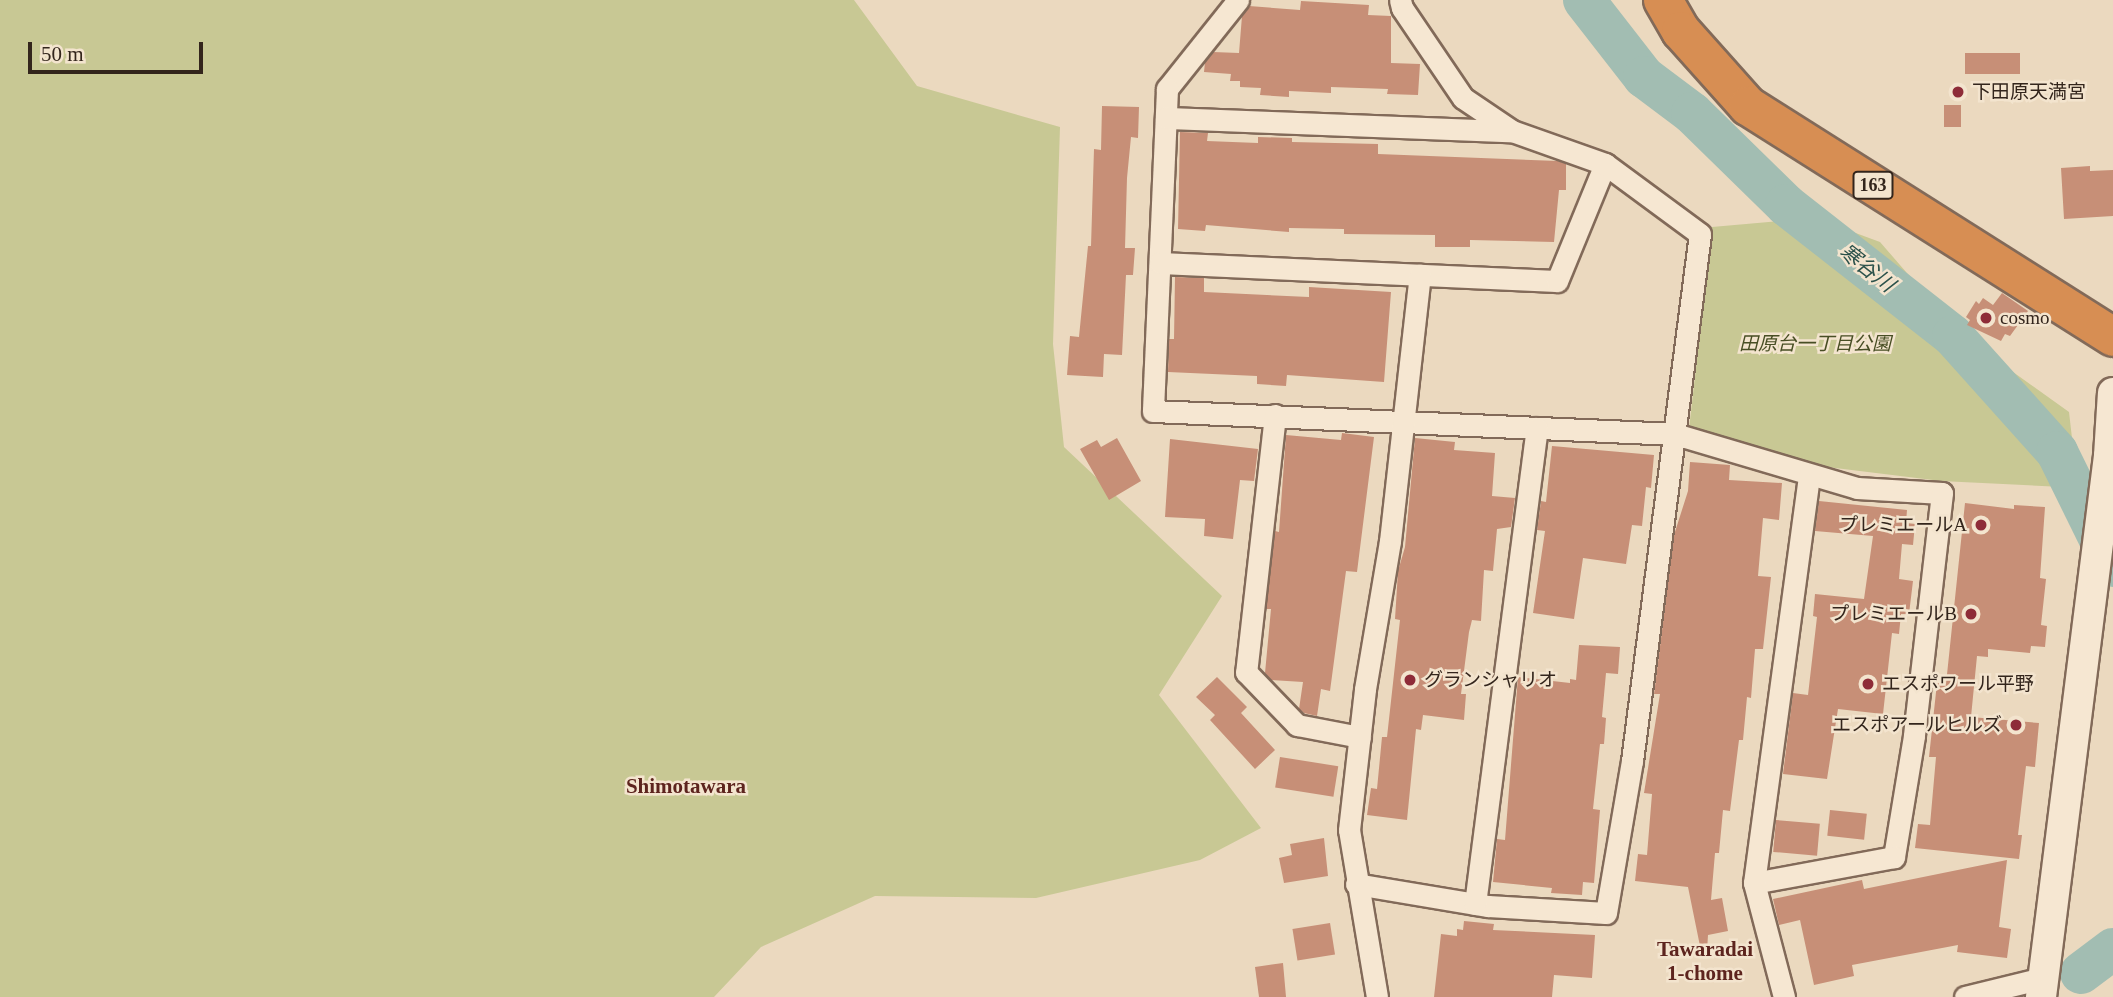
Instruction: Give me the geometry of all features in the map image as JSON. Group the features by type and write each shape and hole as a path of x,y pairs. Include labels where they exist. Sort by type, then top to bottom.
{"highway":[{"name":"163","path":"1663,0 1681,31 1748,106 2113,337"}],"street":[{"path":"1238,0 1167,89 1153,411 1675,434 1809,476 1857,488 1942,493 1914,736 1894,857 1754,883"},
{"path":"1356,884 1475,904 1606,913 1632,761 1700,234 1605,164 1512,131 1463,98 1402,8 1400,0"},
{"path":"1166,118 1512,131"},
{"path":"1160,263 1557,281 1605,164"},
{"path":"1377,997 1349,830 1360,737 1390,541 1420,275"},
{"path":"1965,997 2042,988 2102,511 2111,459 2113,393"},
{"path":"1275,415 1246,672 1297,725 1360,737"},
{"path":"1475,904 1537,428"},
{"path":"1784,997 1754,883 1809,476"}],"green space":[{"path":"0,0 854,0 917,86 1060,127 1053,344 1064,447 1222,596 1159,695 1261,828 1200,860 1036,898 875,896 761,947 714,997 0,997"},
{"name":"田原台一丁目公園","path":"1815,218 1880,242 1933,303 1999,362 2069,412 2075,464 2062,487 1941,481 1819,466 1689,429 1712,227"}],"building":[{"path":"1301,1 1369,5 1368,15 1391,16 1391,63 1420,64 1418,95 1387,94 1388,89 1331,87 1331,93 1289,91 1289,97 1260,95 1261,88 1240,87 1240,81 1230,81 1231,74 1204,72 1205,62 1213,52 1239,53 1242,16 1249,6 1300,10"},
{"path":"1965,53 2020,53 2020,74 1965,74"},
{"path":"1944,105 1961,105 1961,127 1944,127"},
{"path":"1102,106 1139,107 1138,138 1131,137 1127,178 1125,248 1135,248 1133,275 1126,275 1122,355 1104,354 1103,377 1067,375 1070,336 1079,337 1088,246 1091,246 1094,149 1101,150"},
{"path":"1180,132 1208,133 1207,141 1258,143 1258,137 1292,138 1292,142 1378,144 1378,154 1558,161 1566,164 1566,190 1559,190 1554,242 1470,240 1470,247 1435,247 1435,235 1344,234 1344,229 1289,228 1289,232 1206,225 1205,231 1178,229"},
{"path":"2090,166 2090,171 2113,170 2113,216 2064,219 2061,168"},
{"path":"1175,277 1204,278 1204,292 1309,297 1309,287 1391,292 1384,382 1287,375 1286,386 1257,384 1257,376 1168,372 1169,339 1174,339"},
{"name":"cosmo","path":"2002,293 2028,311 2010,336 2005,334 2001,341 1967,325 1970,320 1966,317 1976,301 1979,304 1983,298 1993,305"},
{"path":"1342,433 1374,437 1357,572 1346,571 1330,691 1321,689 1317,716 1299,709 1303,682 1271,680 1265,673 1271,609 1266,609 1275,531 1279,532 1286,435 1341,440"},
{"path":"1117,438 1141,481 1109,500 1080,449 1097,440 1101,447"},
{"path":"1415,438 1455,442 1454,450 1495,453 1492,496 1515,498 1511,527 1497,529 1493,571 1484,570 1481,621 1472,620 1469,632 1461,694 1466,694 1464,720 1423,715 1421,730 1416,729 1407,820 1367,815 1371,788 1377,789 1382,737 1387,737 1400,620 1395,619 1398,571 1405,547"},
{"path":"1170,439 1258,449 1254,481 1240,480 1233,539 1204,536 1205,519 1165,517"},
{"path":"1552,446 1654,455 1651,488 1646,487 1642,526 1632,525 1626,564 1583,558 1574,619 1533,613 1545,531 1537,530 1541,501 1546,502"},
{"path":"1690,462 1730,465 1729,480 1782,483 1779,520 1763,518 1758,576 1771,577 1763,649 1755,649 1751,698 1747,697 1743,740 1739,740 1730,811 1723,810 1719,853 1715,853 1711,900 1722,898 1728,931 1708,935 1707,951 1701,951 1688,887 1635,881 1638,854 1647,855 1652,794 1644,793 1660,694 1654,694 1674,535 1688,491"},
{"path":"1819,501 1907,510 1906,523 1915,524 1913,545 1902,544 1899,579 1913,581 1909,614 1901,614 1899,634 1892,633 1883,714 1838,709 1827,779 1783,774 1793,693 1808,695 1817,617 1813,616 1815,594 1864,599 1873,536 1815,531"},
{"path":"1965,503 2014,509 2014,505 2045,507 2040,578 2046,579 2041,625 2047,626 2045,647 2031,646 2030,653 1988,649 1988,657 1977,656 1971,717 2039,723 2035,767 2026,766 2018,835 2022,835 2019,859 1915,848 1918,824 1930,825 1936,757 1929,757 1937,683 1946,684"},
{"path":"1579,645 1620,647 1618,674 1606,673 1602,717 1606,718 1604,744 1600,744 1593,809 1600,810 1594,883 1583,882 1582,895 1551,893 1552,888 1493,882 1497,839 1505,840 1518,677 1570,683 1570,679 1576,680"},
{"path":"1217,677 1247,707 1241,713 1275,750 1255,769 1210,720 1215,715 1196,697"},
{"path":"1280,757 1338,766 1333,797 1275,788"},
{"path":"1830,810 1867,814 1864,840 1827,836"},
{"path":"1776,820 1820,824 1817,856 1773,852"},
{"path":"1324,838 1328,876 1284,883 1279,858 1292,855 1290,844"},
{"path":"2007,860 1999,927 2011,929 2007,958 1957,952 1958,945 1852,965 1854,976 1814,985 1800,920 1779,925 1773,899 1862,880 1864,889"},
{"path":"1464,921 1494,924 1493,930 1595,935 1592,978 1554,975 1552,997 1434,997 1441,934 1457,936 1457,929 1463,930"},
{"path":"1330,923 1335,955 1297,961 1292,929"},
{"path":"1283,963 1286,997 1259,997 1255,967"}],"waterway":[{"name":"寒谷川","path":"1584,0 1644,77 1692,113 1786,205 1953,336 2057,452 2113,566"},
{"path":"2081,973 2113,949"}],"place":[{"name":"下田原天満宮","path":"1958,92"},
{"name":"cosmo","path":"1986,318"},
{"name":"プレミエールA","path":"1981,525"},
{"name":"プレミエールB","path":"1971,614"},
{"name":"グランシャリオ","path":"1410,680"},
{"name":"エスポワール平野","path":"1868,684"},
{"name":"エスポアールヒルズ","path":"2016,725"}],"district":[{"name":"Shimotawara","path":"686,786"},
{"name":"Tawaradai 1-chome","path":"1705,961"}]}
